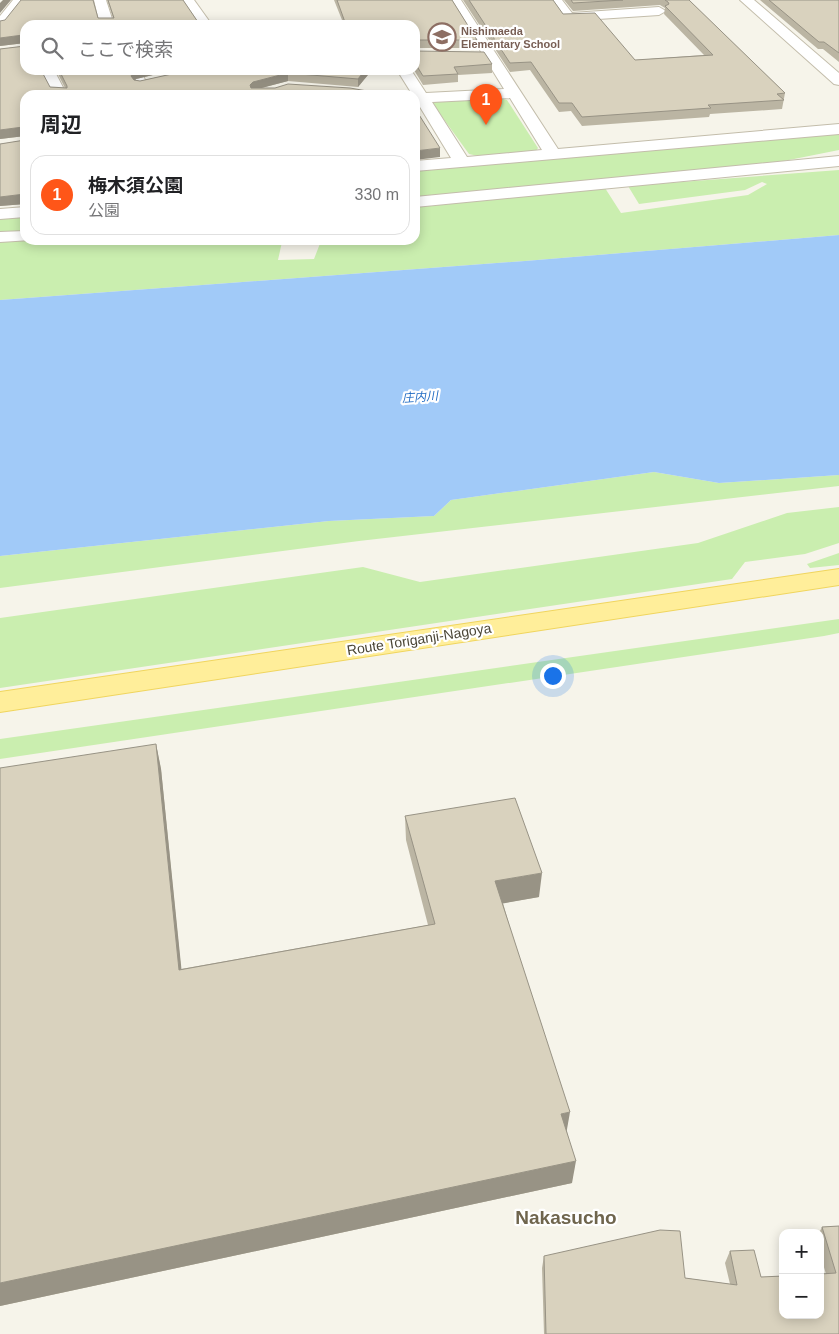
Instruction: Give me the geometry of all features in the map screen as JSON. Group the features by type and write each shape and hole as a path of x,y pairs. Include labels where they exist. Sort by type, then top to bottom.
{"main road":[{"name":"Route Toriganji-Nagoya","path":"0,702 839,577"}],"street":[{"path":"0,24 20,0"},
{"path":"100,0 106,20"},
{"path":"188,0 202,20"},
{"path":"455,0 553,154"},
{"path":"555,0 568,17 659,11 648,0"},
{"path":"746,0 839,81"},
{"path":"472,54 491,54"},
{"path":"50,75 57,90"},
{"path":"406,75 414,90"},
{"path":"420,99 515,93"},
{"path":"420,102 462,162"},
{"path":"420,166 839,129"},
{"path":"796,165 839,153"},
{"path":"420,202 839,161"},
{"path":"0,214 20,212"},
{"path":"0,238 20,236"}],"green space":[{"path":"499,98 507,100 538,148 536,151 478,156 469,154 432,103 437,101"},
{"path":"839,132 839,150 774,163 420,198 420,168"},
{"path":"839,170 839,235 525,261 0,300 0,242 20,240 20,245 281,245 278,260 314,259 319,245 420,245 420,205 605,188 621,213 748,195 767,184 762,182 745,190 639,204 628,186"},
{"path":"20,217 20,233 0,235 0,219"},
{"path":"654,472 719,483 839,475 839,486 359,541 0,588 0,556 329,521 434,516 451,500"},
{"path":"839,507 839,543 805,554 745,562 732,579 0,688 0,618 363,567 420,582 698,543 787,513"},
{"path":"839,553 839,565 810,568 807,564"},
{"path":"839,619 839,633 824,636 0,759 0,739"}],"water":[{"name":"庄内川","path":"839,235 839,475 719,483 654,472 451,500 434,516 329,521 0,556 0,300 525,261"}],"building":[{"path":"21,0 93,0 98,18 114,18 108,0 183,0 197,20 20,20 20,35 0,38 0,21 5,20"},
{"path":"337,0 452,0 477,40 420,40 420,20 344,20"},
{"path":"469,0 553,0 563,14 595,13 635,60 713,55 665,6 669,4 665,0 689,0 785,93 777,94 784,100 708,105 711,108 582,117 572,103 559,103 531,62 510,63"},
{"path":"571,0 623,0 573,3"},
{"path":"769,0 839,0 839,53 824,42 819,42"},
{"path":"20,47 20,75 44,75 50,87 67,88 62,75 132,75 134,80 140,81 167,75 280,75 253,82 250,85 251,88 275,88 288,84 361,90 20,90 20,127 0,130 0,49"},
{"path":"420,51 484,52 492,64 454,67 458,74 423,76 420,71"},
{"path":"311,75 361,75 358,79"},
{"path":"420,116 440,148 420,150"},
{"path":"20,141 20,195 0,197 0,144"},
{"path":"156,744 179,970 435,924 405,816 515,798 542,873 495,881 570,1112 561,1114 576,1161 0,1283 0,768"},
{"path":"839,1226 839,1334 546,1334 544,1256 660,1230 680,1231 685,1278 737,1285 730,1251 754,1250 761,1277 779,1276 779,1319 824,1319 824,1274 836,1273 822,1227"}],"place":[{"name":"Nishimaeda Elementary School","path":"442,37"},
{"name":"梅木須公園","path":"486,125"}],"district":[{"name":"Nakasucho","path":"566,1217"}]}
